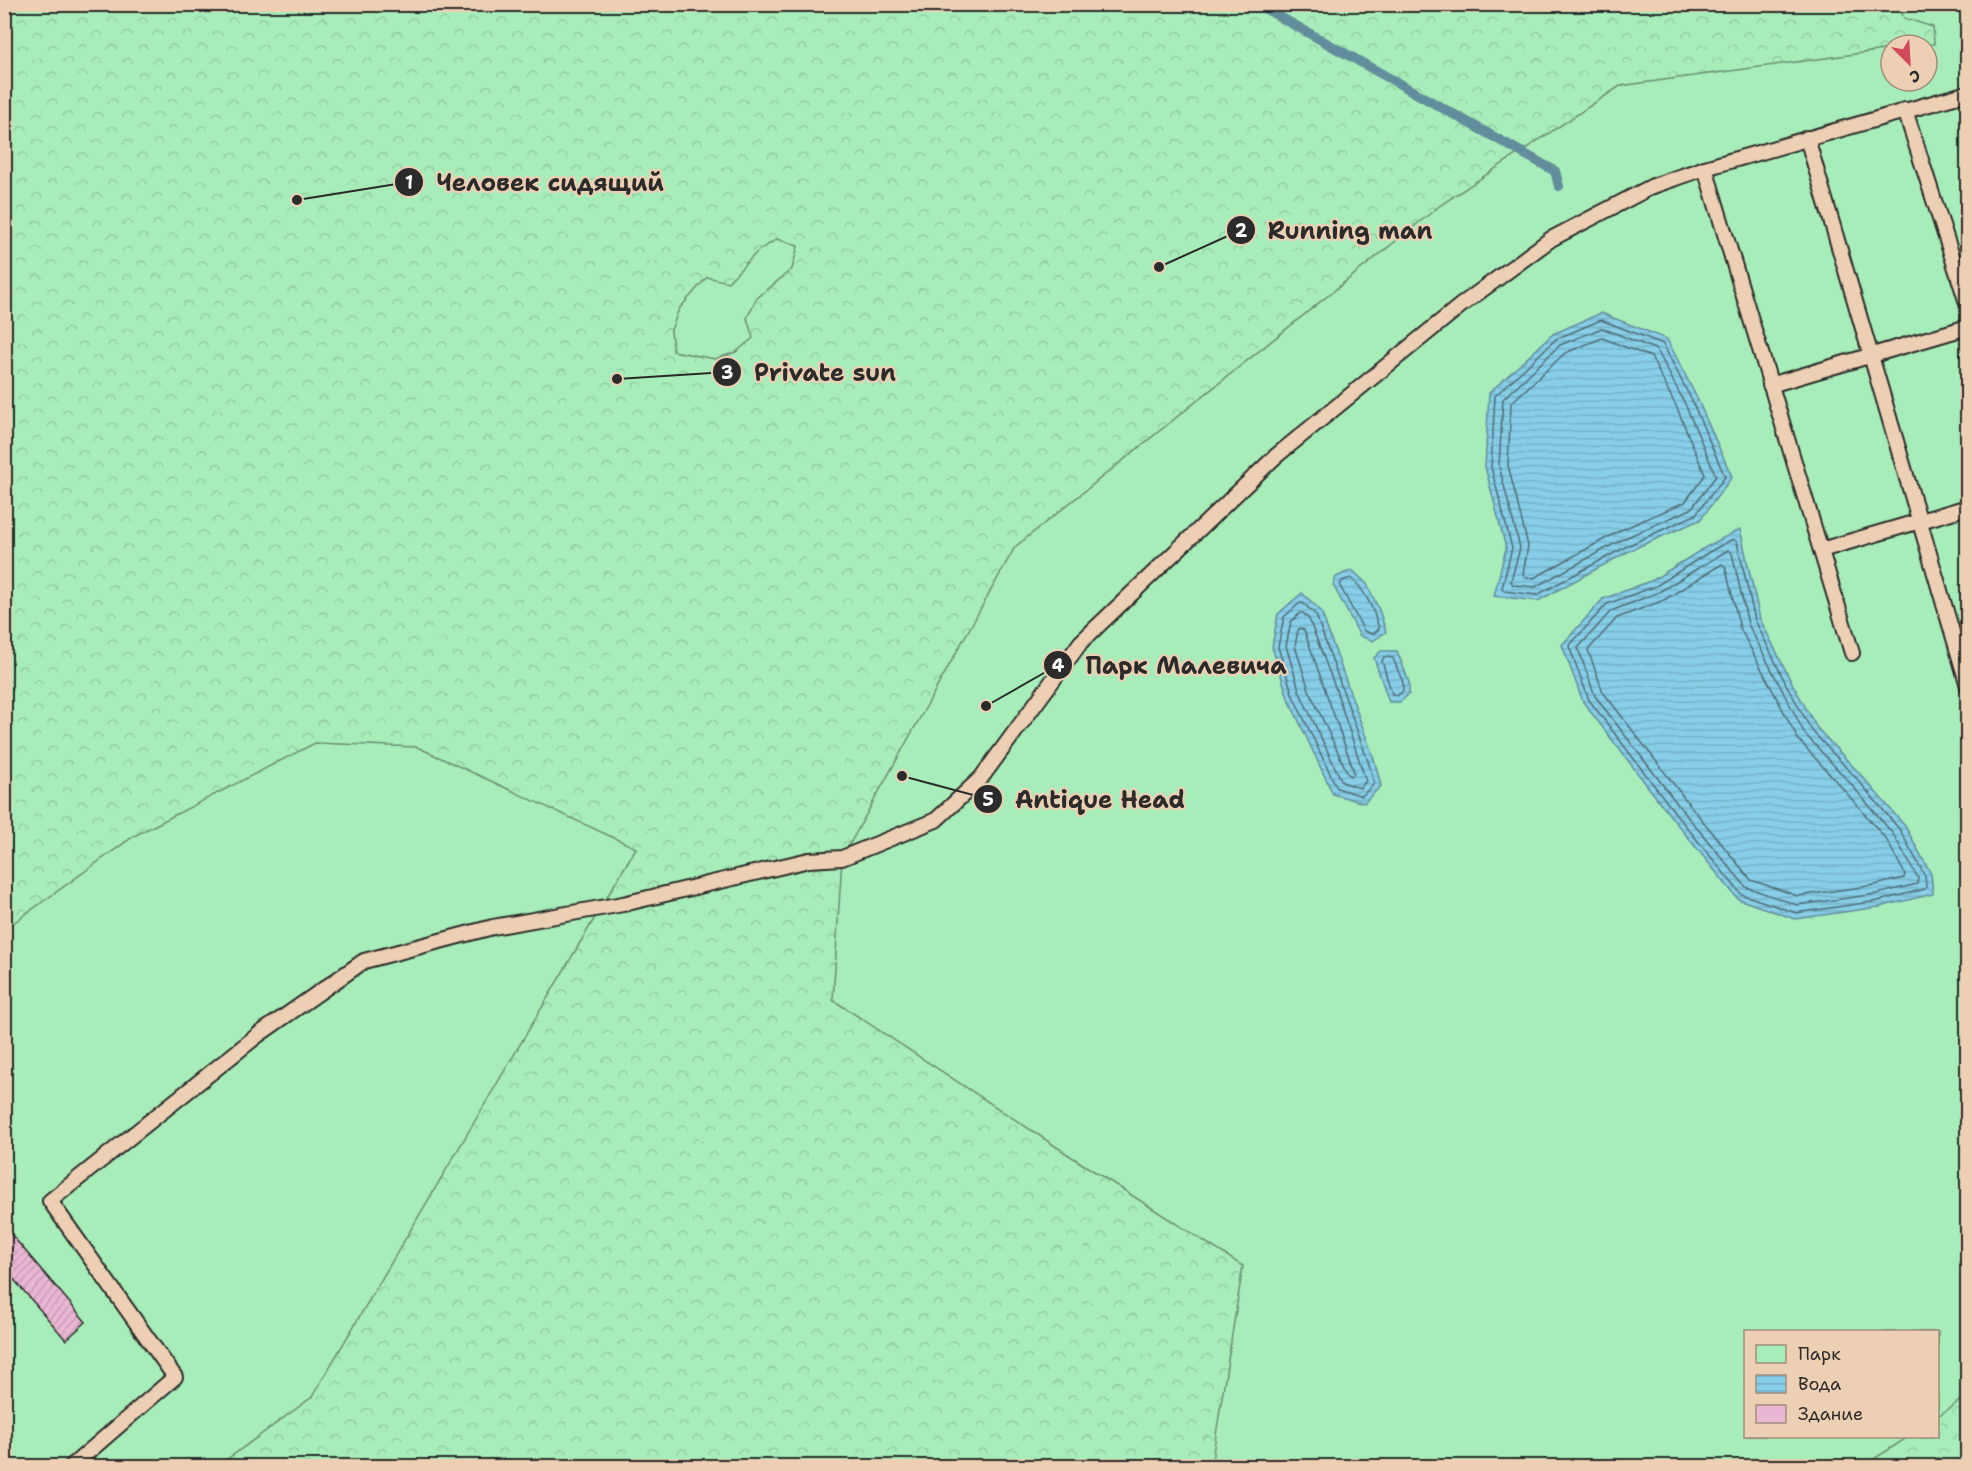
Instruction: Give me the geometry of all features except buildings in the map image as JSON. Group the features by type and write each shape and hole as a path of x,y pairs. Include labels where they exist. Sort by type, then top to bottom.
{"lane":[{"path":"72,1467 175,1377 50,1202 258,1035 364,961 493,927 623,904 809,860 842,858 936,820 981,778 1082,642 1276,456 1460,306 1551,239 1653,186 1705,168 1968,93"},
{"path":"1905,110 1968,306"},
{"path":"1807,138 1968,686"},
{"path":"1705,168 1852,652"},
{"path":"1770,385 1968,327"},
{"path":"1821,550 1968,507"}],"green space":[{"path":"1898,4 1904,18 1933,27 1933,33 1879,33 1879,51 1620,86 1442,204 1015,547 842,858 833,1000 1243,1266 1211,1466 218,1466 312,1397 636,848 417,747 315,743 134,836 5,929 5,5","holes":["777,239 798,246 792,269 756,299 747,318 753,338 736,352 715,359 673,351 671,330 679,309 707,277 728,282 759,250"]},
{"path":"5,5 1967,5 1967,1466 5,1466"},
{"path":"1967,1396 1967,1466 1863,1466 1906,1438 1939,1438 1939,1415"}],"water":[{"path":"1601,313 1667,339 1697,398 1732,477 1700,520 1631,550 1538,601 1494,596 1506,548 1485,467 1489,393 1553,334"},
{"path":"1740,529 1760,619 1791,681 1817,728 1905,826 1931,874 1933,894 1879,907 1795,919 1738,899 1583,702 1562,645 1603,599 1653,580"},
{"path":"1352,570 1367,584 1386,632 1373,641 1360,636 1333,585 1336,577"},
{"path":"1302,593 1321,611 1375,762 1381,786 1364,803 1333,794 1288,698 1272,647 1278,614"},
{"path":"1381,651 1397,651 1409,682 1409,694 1400,702 1389,702 1374,658"}],"waterway":[{"path":"1257,4 1555,171 1559,186"}],"place":[{"name":"Человек сидящий","path":"297,200"},
{"name":"Running man","path":"1159,267"},
{"name":"Private sun","path":"617,379"},
{"name":"Парк Малевича","path":"986,706"},
{"name":"Antique Head","path":"902,776"}]}
